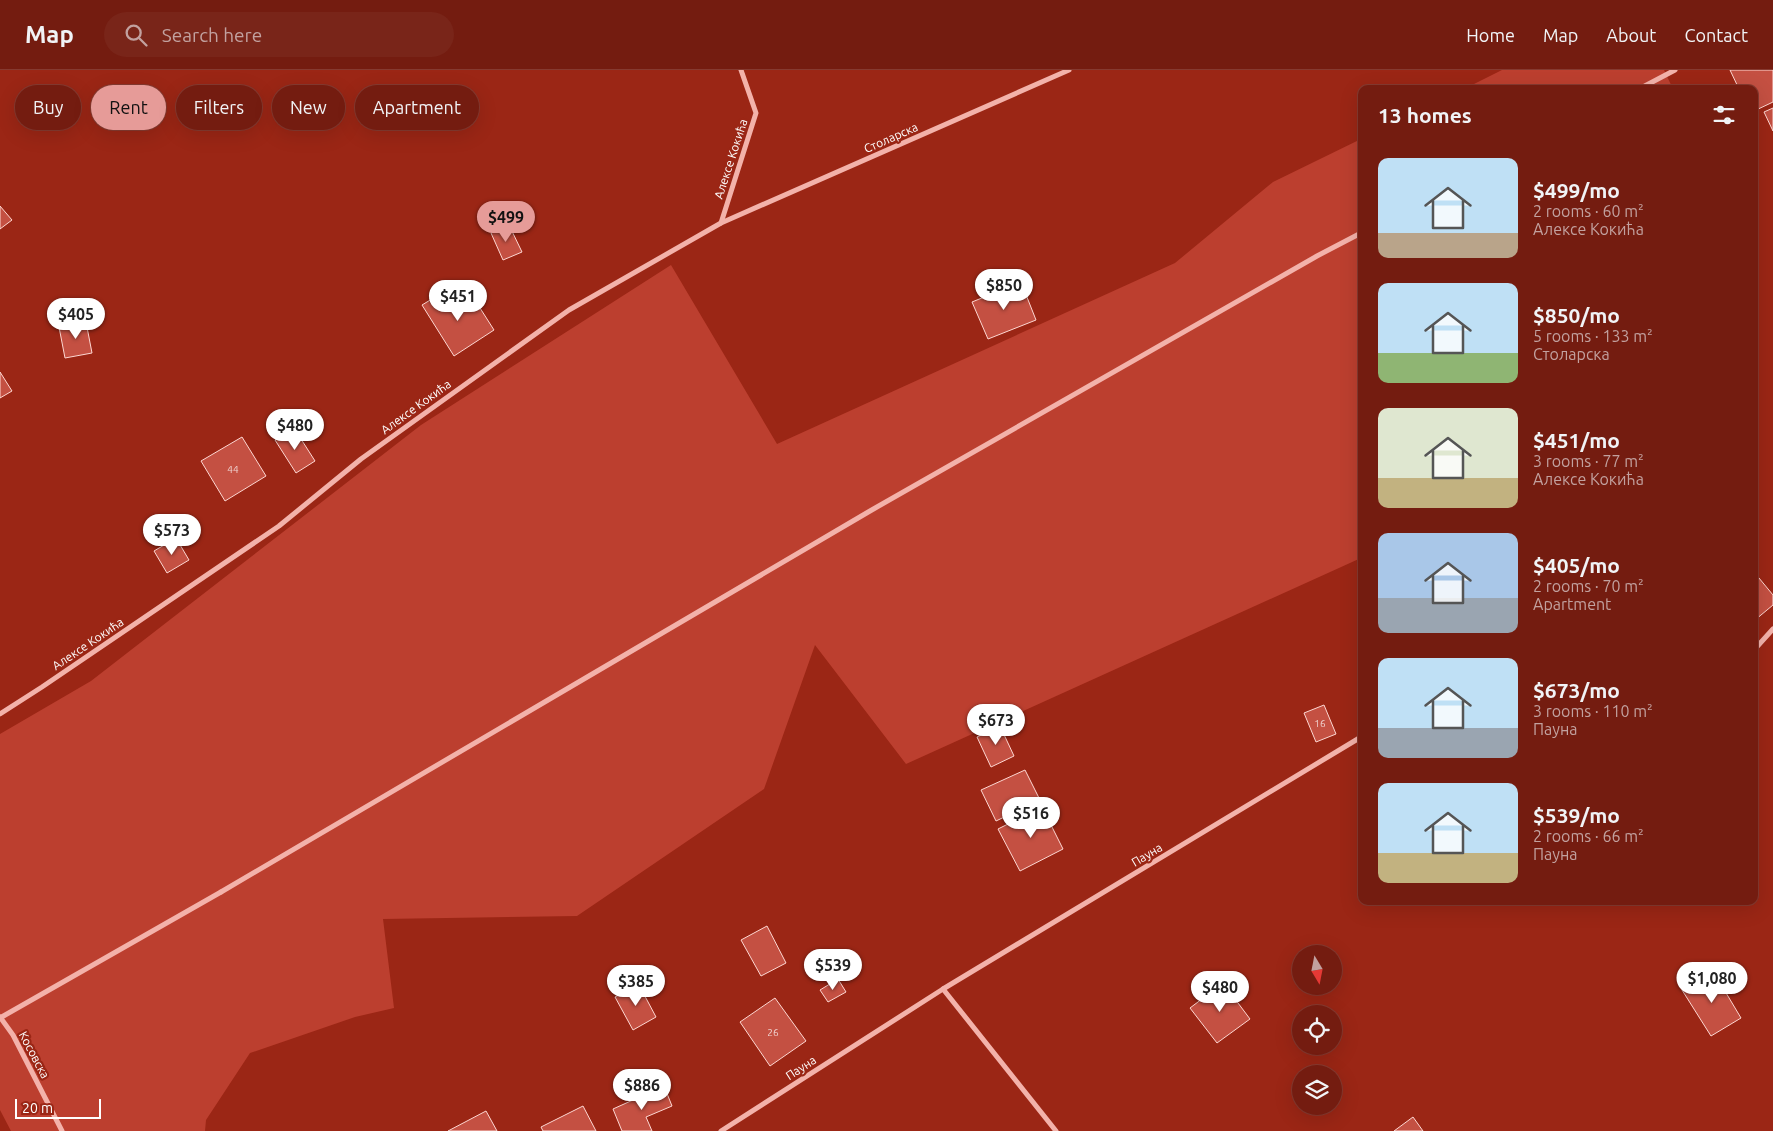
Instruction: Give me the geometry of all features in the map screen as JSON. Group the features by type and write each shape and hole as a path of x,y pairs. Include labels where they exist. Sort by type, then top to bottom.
{"street":[{"name":"Алексе Кокића","path":"0,714 42,688 279,526 361,458 569,310 721,223 756,113 741,70"},
{"name":"Столарска","path":"721,223 1069,70"},
{"path":"1647,85 1675,70"},
{"path":"0,1017 220,892 870,511 1317,256 1358,235"},
{"path":"1758,646 1773,629"},
{"name":"Пауна","path":"721,1131 943,989 1358,739"},
{"path":"943,989 1056,1131"},
{"name":"Косовска","path":"0,1017 13,1035 62,1131"}],"shaded area":[{"path":"1502,70 1664,70 1671,85 1472,85"},
{"path":"1358,140 1358,559 906,764 815,645 764,789 577,916 383,919 394,1008 355,1017 250,1053 206,1120 205,1131 11,1131 0,1110 0,734 91,681 421,425 671,265 777,444 1175,263 1273,182"}],"building":[{"path":"1730,70 1773,70 1773,102 1758,109 1758,85 1737,85"},
{"path":"1773,108 1773,131 1764,112"},
{"path":"0,206 12,220 0,229"},
{"path":"509,225 522,252 503,260 491,233"},
{"path":"1021,282 1036,320 988,339 972,302"},
{"path":"445,291 455,308 473,297 494,330 454,356 422,305"},
{"path":"86,322 92,353 65,358 59,327"},
{"path":"0,372 12,391 0,398"},
{"path":"294,428 315,461 296,473 275,440"},
{"path":"242,437 266,476 225,501 201,461"},
{"path":"176,538 189,560 167,573 154,551"},
{"path":"1758,577 1773,595 1773,605 1758,618"},
{"path":"1324,705 1336,734 1316,742 1304,713"},
{"path":"1000,726 1014,756 991,767 977,737"},
{"path":"1025,770 1040,800 996,821 981,790"},
{"path":"1042,807 1063,849 1020,871 998,829"},
{"path":"767,926 786,963 761,976 741,940"},
{"path":"1713,971 1741,1018 1711,1036 1682,990"},
{"path":"838,979 846,992 828,1002 820,990"},
{"path":"1223,983 1250,1019 1217,1043 1190,1008"},
{"path":"639,985 656,1017 633,1030 615,997"},
{"path":"775,998 806,1041 770,1066 740,1022"},
{"path":"664,1086 672,1106 646,1117 652,1131 622,1131 613,1109"},
{"path":"583,1106 596,1131 543,1131 541,1127"},
{"path":"486,1111 497,1131 448,1131"},
{"path":"1413,1117 1423,1131 1394,1131"}]}
